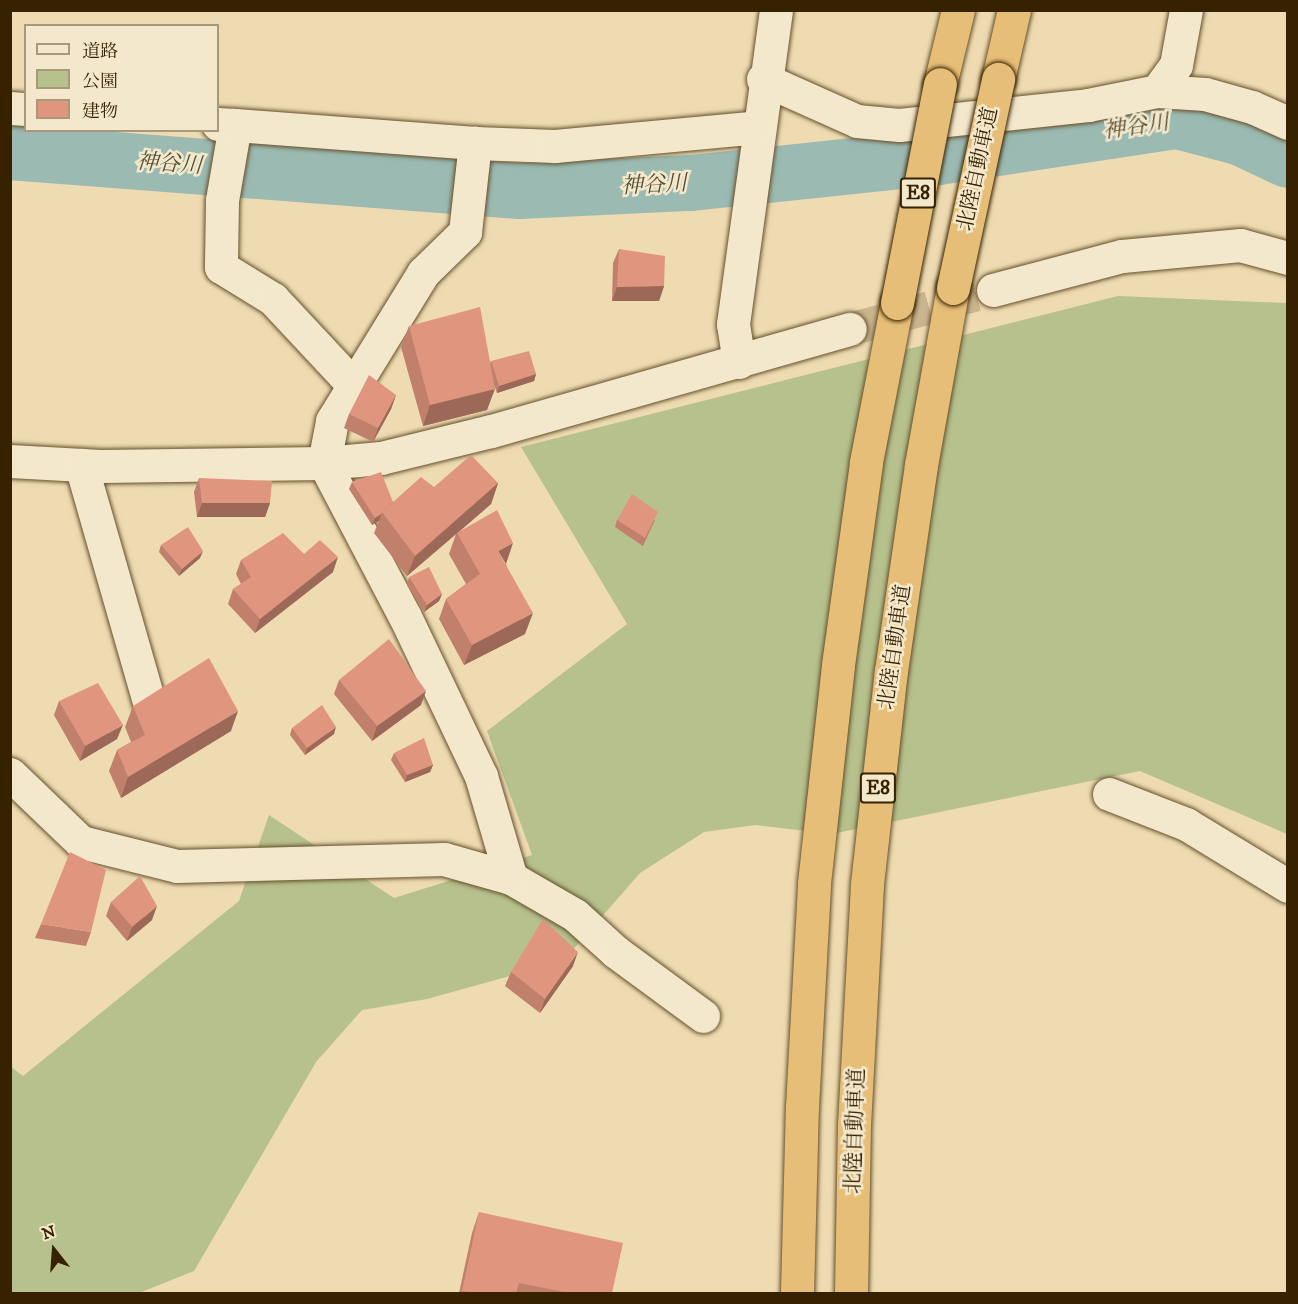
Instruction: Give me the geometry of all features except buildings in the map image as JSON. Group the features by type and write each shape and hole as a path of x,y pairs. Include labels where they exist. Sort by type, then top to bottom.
{"highway":[{"name":"E8","path":"797,1293 802,1107 814,883 837,665 863,484 940,84 958,10"},
{"name":"北陸自動車道","path":"851,1293 854,1125 867,884 891,671 919,476 953,288 1014,10"}],"street":[{"path":"738,362 733,324 764,79 776,10"},
{"path":"1156,91 1176,65 1186,10"},
{"path":"764,79 857,121 899,126 1088,105 1156,91 1205,93 1252,107 1287,123"},
{"path":"354,386 273,299 220,267 226,125 475,147 555,146 757,134"},
{"path":"475,147 465,232 423,273 332,421 324,463 405,617 482,776 511,878"},
{"path":"993,290 1122,256 1240,245 1287,258"},
{"path":"10,461 81,465 324,463 381,458 738,362 850,328"},
{"path":"81,465 149,702"},
{"path":"10,774 81,842 177,866 444,859 511,878 574,915 616,952 703,1016"},
{"path":"1109,794 1186,825 1287,886"}],"green space":[{"path":"1118,296 1287,303 1287,834 1140,771 832,834 755,825 704,832 640,873 571,952 510,976 427,999 362,1010 316,1062 194,1271 139,1293 11,1293 10,1066 23,1076 239,901 269,815 394,898 532,855 487,731 627,624 521,447"}],"waterway":[{"name":"神谷川","path":"10,152 519,191 691,183 938,157 1177,121 1239,137 1288,160"}],"tunnel":[{"path":"850,329 993,290"}]}
